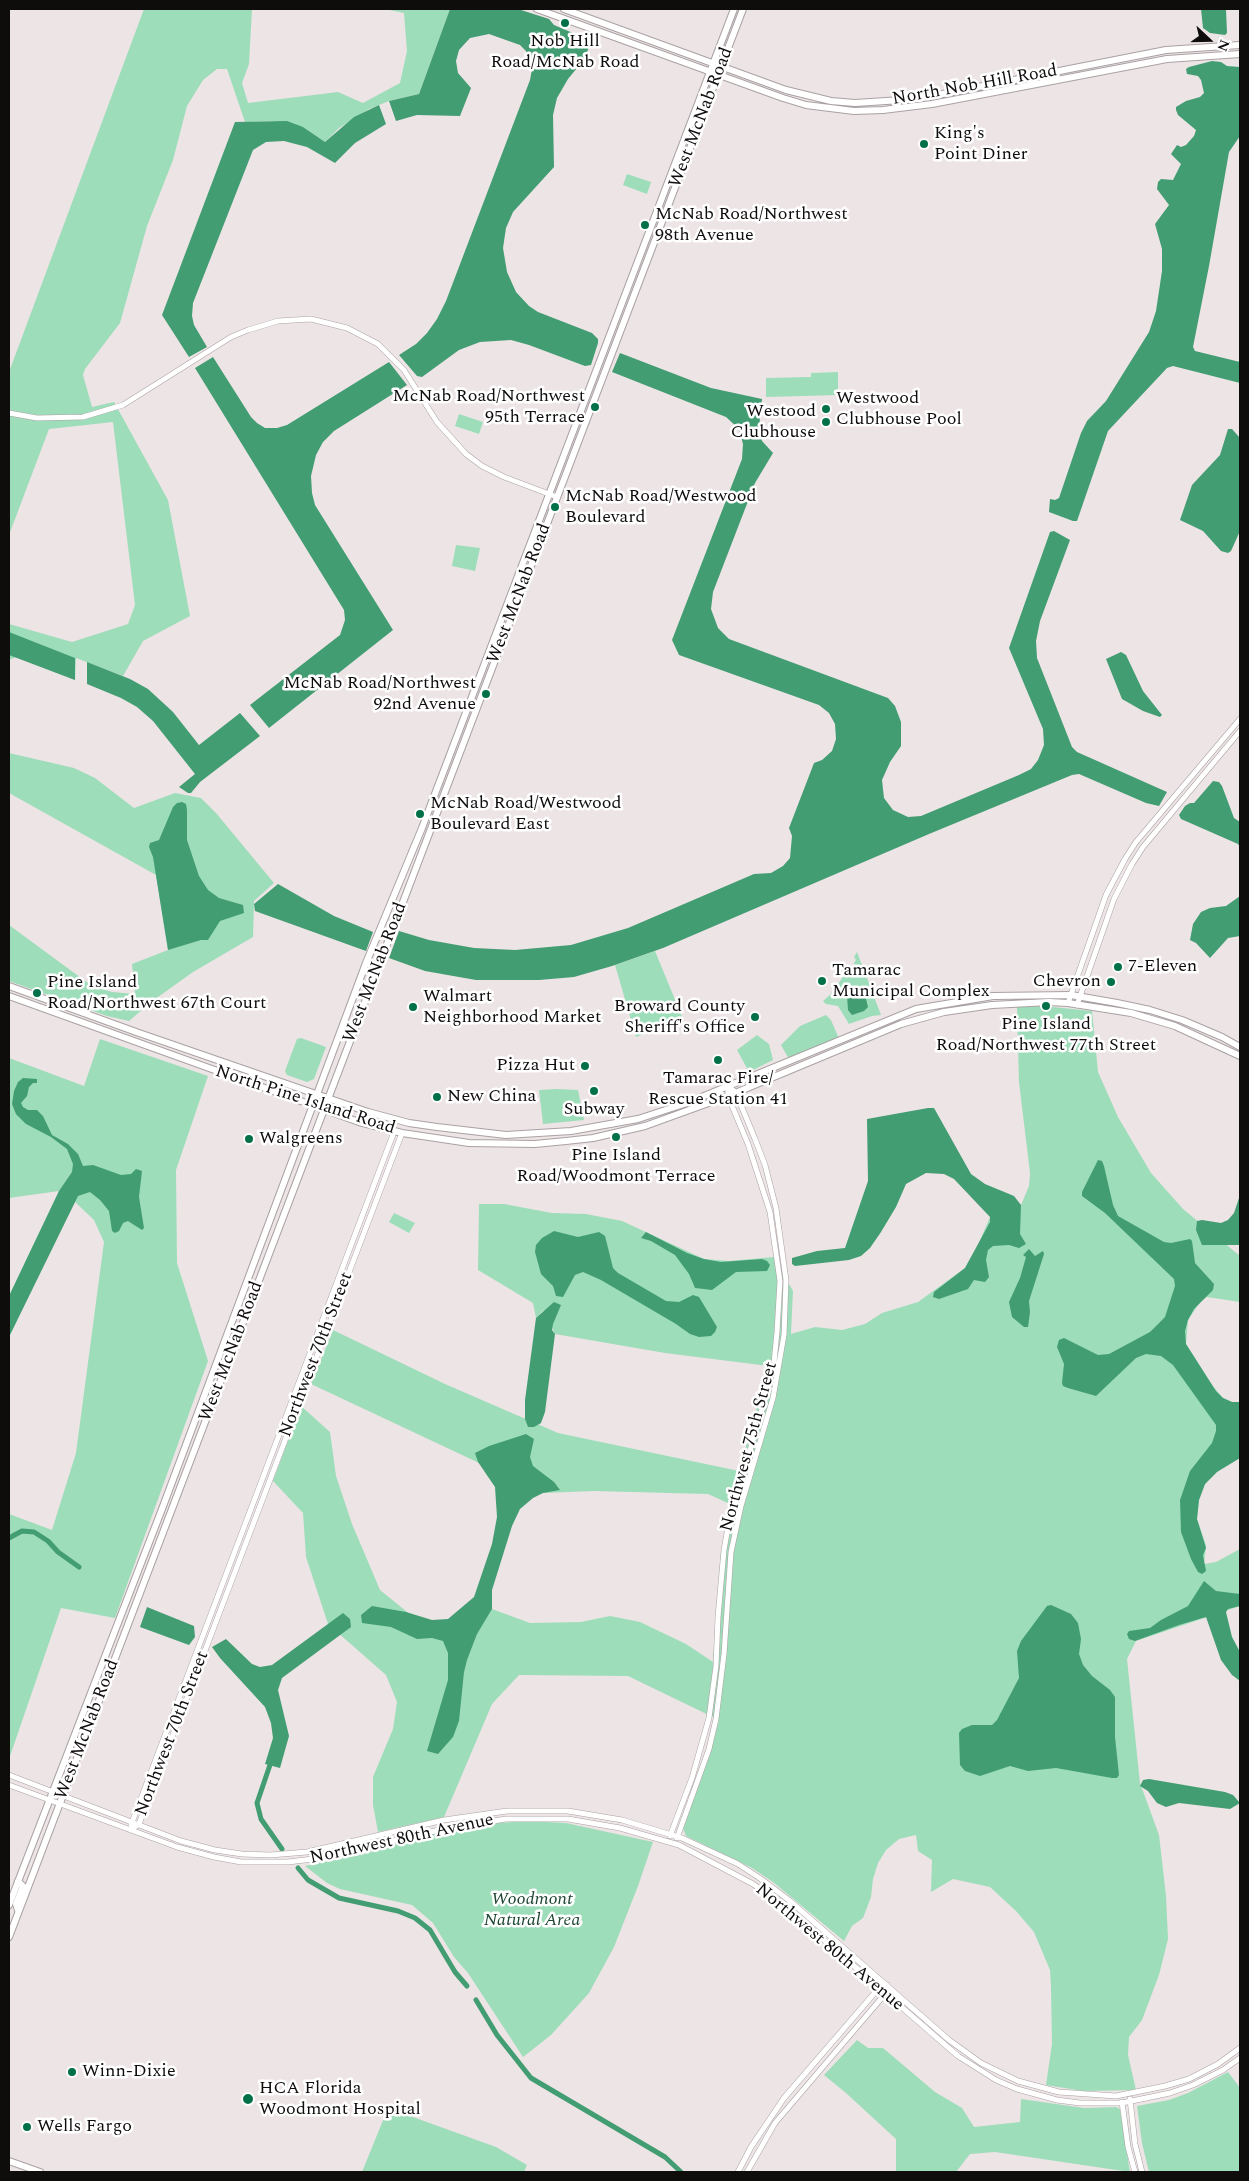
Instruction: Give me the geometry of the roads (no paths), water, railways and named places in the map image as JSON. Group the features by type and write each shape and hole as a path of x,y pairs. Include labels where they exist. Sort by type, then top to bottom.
{"main road":[{"name":"North Nob Hill Road","path":"537,9 782,98 806,105 854,111 883,110 959,100 1167,59 1240,54"},
{"name":"North Nob Hill Road","path":"564,9 786,90 831,101 882,102 917,99 1166,50 1240,45"},
{"name":"West McNab Road","path":"9,1905 162,1509 366,963 412,852 734,9"},
{"name":"West McNab Road","path":"9,1937 743,9"},
{"name":"North Pine Island Road","path":"9,986 368,1112 418,1124 479,1133 538,1134 598,1128 638,1119 687,1103 916,1009 993,996 1071,995 1150,1010 1208,1030 1240,1047"},
{"name":"North Pine Island Road","path":"9,996 324,1110 394,1132 469,1143 510,1144 566,1141 592,1138 645,1126 736,1093 883,1031 944,1012 1012,1004 1068,1003 1131,1014 1161,1022 1199,1036 1240,1056"},
{"path":"18,1881 23,1886 16,1904 18,1912"},
{"path":"9,2161 40,2172"}],"street":[{"path":"9,413 37,418 83,417 123,405 231,337 278,321 311,319 347,328 378,344 404,370 437,422 466,454 482,466 504,477 557,497"},
{"path":"1068,1003 1106,895 1136,842 1240,719"},
{"path":"1077,1005 1114,899 1136,858 1240,731"},
{"path":"1087,949 1095,951"},
{"name":"Northwest 75th Street","path":"676,1844 709,1749 716,1719 733,1542 741,1506 773,1398 784,1335 786,1280 776,1208 765,1165 736,1093 728,1086"},
{"name":"Northwest 75th Street","path":"668,1842 692,1778 709,1718 716,1666 718,1617 728,1531 741,1477 766,1396 774,1363 777,1332 780,1280 770,1212 754,1160 728,1096 728,1086"},
{"name":"Northwest 70th Street","path":"131,1830 131,1822 394,1132"},
{"name":"Northwest 70th Street","path":"131,1830 139,1824 402,1133"},
{"path":"380,1167 388,1170"},
{"path":"370,1196 377,1198"},
{"path":"325,1313 332,1316"},
{"name":"Northwest 80th Avenue","path":"9,1775 181,1840 215,1850 270,1855 329,1849 444,1820 506,1811 568,1811 622,1820 678,1836 730,1860 761,1879 784,1896 948,2040 981,2063 1000,2073 1038,2087 1059,2092 1081,2095 1120,2095 1189,2079 1218,2064 1240,2048"},
{"name":"Northwest 80th Avenue","path":"9,1785 177,1847 241,1862 288,1862 331,1856 448,1828 506,1819 538,1818 595,1823 676,1844 754,1884 786,1907 951,2051 996,2080 1017,2089 1057,2100 1080,2103 1130,2102 1170,2093 1193,2085 1240,2058"},
{"path":"738,2172 772,2114 878,1988 887,1985"},
{"path":"746,2172 775,2123 885,1994 887,1985"},
{"path":"1129,2094 1135,2144 1142,2172"},
{"path":"1120,2095 1128,2147 1135,2172"}],"waterway":[{"path":"9,1538 22,1531 34,1532 79,1567"},
{"path":"272,1759 257,1803 261,1819 282,1849"},
{"path":"298,1868 308,1880 339,1898 398,1911 415,1918 430,1930 455,1972 467,1986"},
{"path":"476,2000 497,2035 531,2078 665,2157 681,2172"}],"place":[{"name":"Nob Hill Road/McNab Road","path":"565,23"},
{"name":"King's Point Diner","path":"924,144"},
{"name":"McNab Road/Northwest 98th Avenue","path":"645,225"},
{"name":"McNab Road/Northwest 95th Terrace","path":"595,407"},
{"name":"Westwood Clubhouse Pool","path":"826,409"},
{"name":"Westood Clubhouse","path":"826,422"},
{"name":"McNab Road/Westwood Boulevard","path":"555,507"},
{"name":"McNab Road/Northwest 92nd Avenue","path":"486,694"},
{"name":"McNab Road/Westwood Boulevard East","path":"420,814"},
{"name":"7-Eleven","path":"1118,967"},
{"name":"Tamarac Municipal Complex","path":"822,981"},
{"name":"Chevron","path":"1111,982"},
{"name":"Pine Island Road/Northwest 67th Court","path":"37,993"},
{"name":"Pine Island Road/Northwest 77th Street","path":"1046,1006"},
{"name":"Walmart Neighborhood Market","path":"413,1007"},
{"name":"Broward County Sheriff's Office","path":"755,1017"},
{"name":"Tamarac Fire/ Rescue Station 41","path":"718,1060"},
{"name":"Pizza Hut","path":"585,1066"},
{"name":"Subway","path":"594,1091"},
{"name":"New China","path":"437,1097"},
{"name":"Pine Island Road/Woodmont Terrace","path":"616,1137"},
{"name":"Walgreens","path":"249,1139"},
{"name":"Winn-Dixie","path":"72,2072"},
{"name":"HCA Florida Woodmont Hospital","path":"248,2099"},
{"name":"Wells Fargo","path":"27,2127"}],"park label":[{"name":"Woodmont Natural Area","path":"532,1910"}]}
